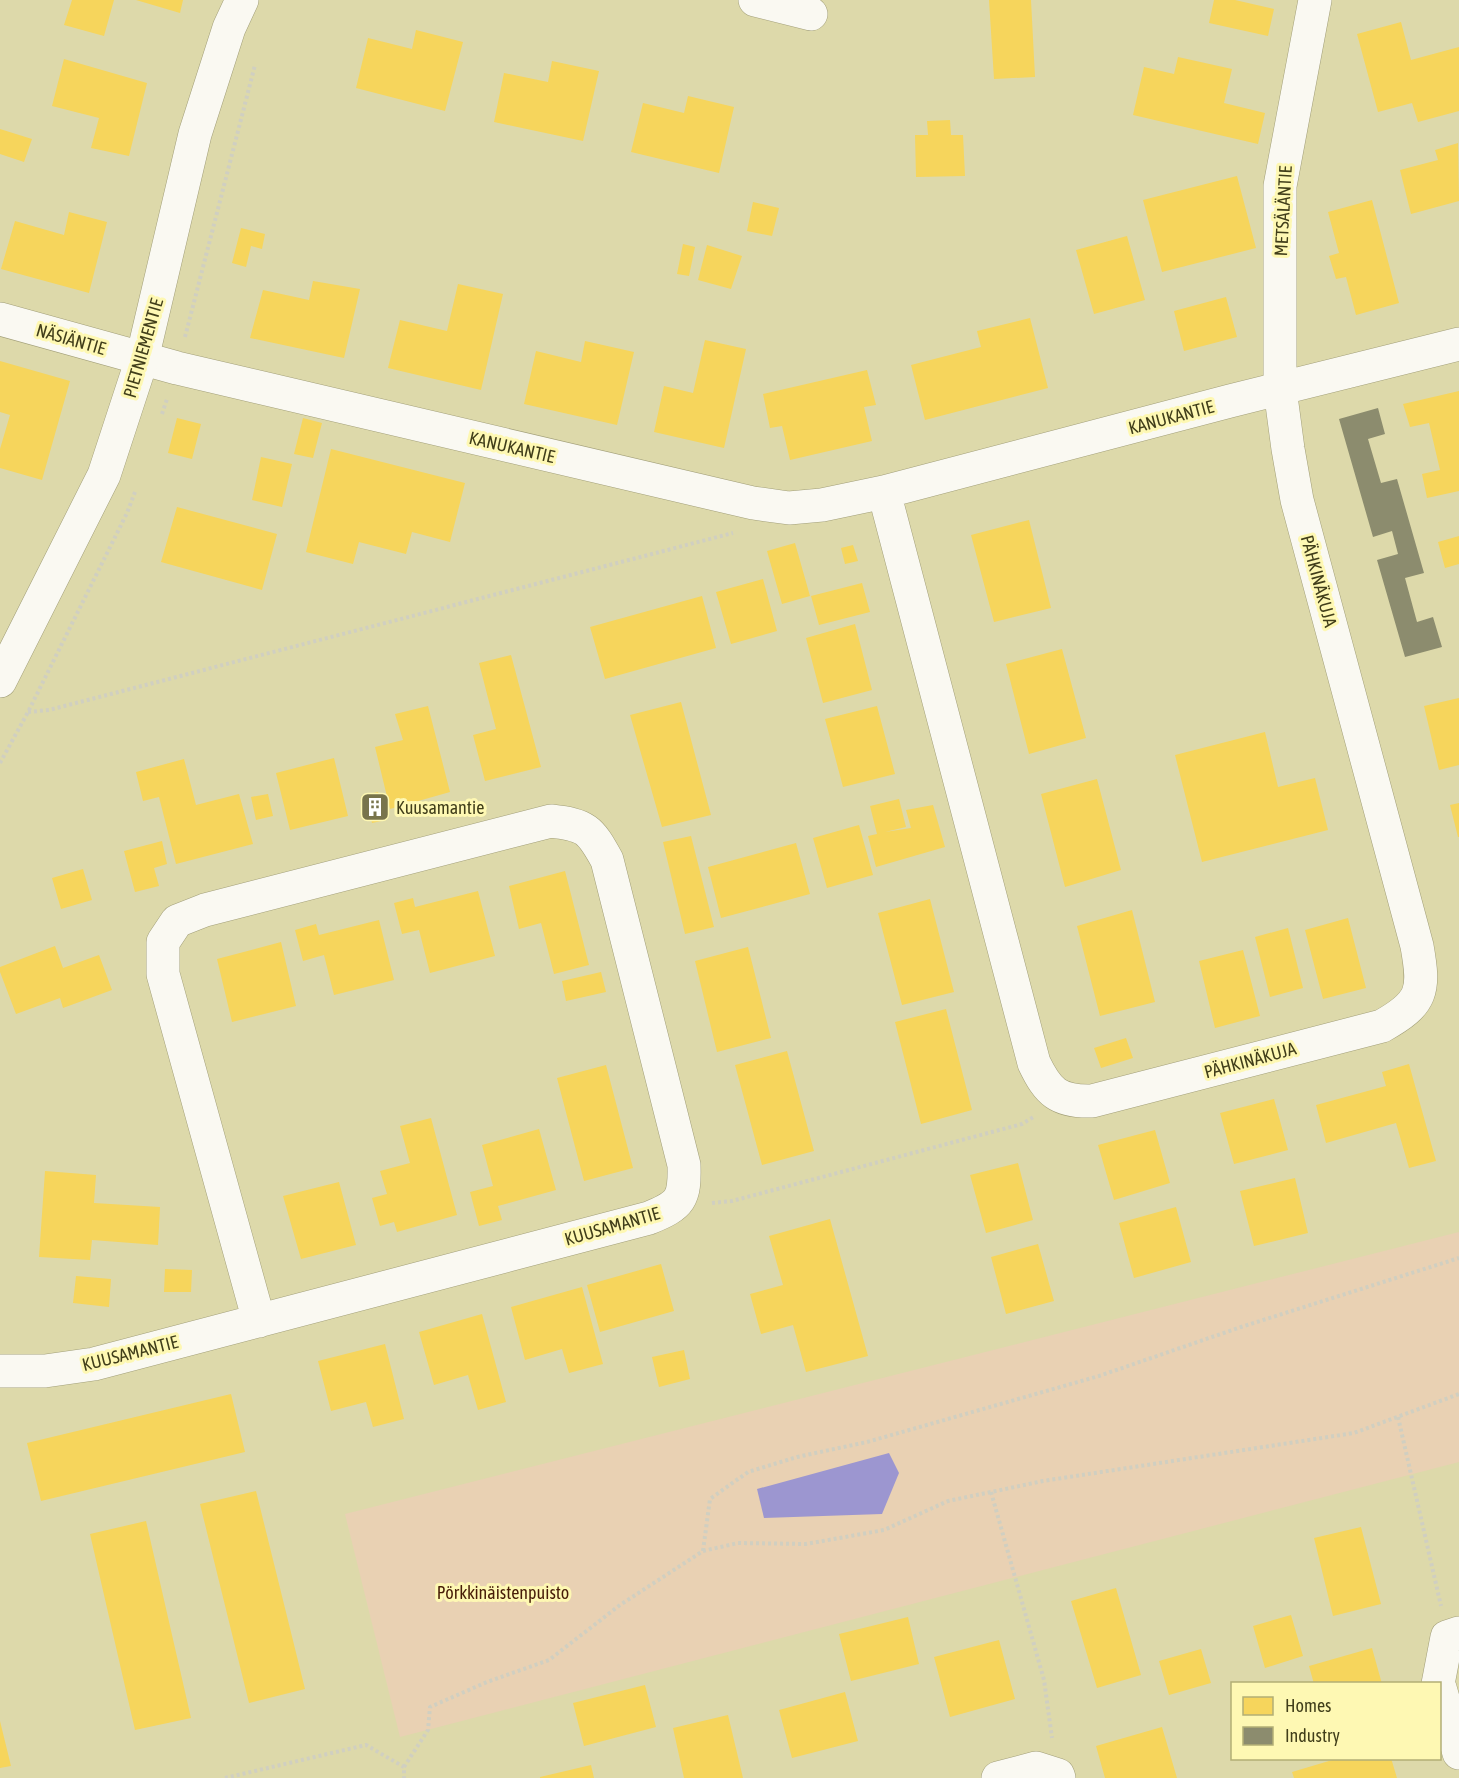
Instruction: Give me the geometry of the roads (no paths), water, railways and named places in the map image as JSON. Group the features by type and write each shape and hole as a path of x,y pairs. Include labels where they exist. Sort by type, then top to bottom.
{"street":[{"name":"PIETNIEMENTIE","path":"0,681 104,475 142,359 195,134 229,28 242,0"},
{"path":"755,0 811,14"},
{"name":"METSÄLÄNTIE","path":"1280,389 1280,186 1315,0"},
{"name":"NÄSIÄNTIE","path":"0,319 142,359"},
{"name":"KANUKANTIE","path":"142,359 753,503 789,508 887,503 1280,389 1459,344"},
{"name":"PÄHKINÄKUJA","path":"887,503 1034,1063 1044,1083 1057,1096 1075,1101 1092,1101 1382,1026 1404,1014 1417,998 1421,973 1416,946 1297,500 1280,389"},
{"name":"KUUSAMANTIE","path":"0,1371 45,1371 94,1364 259,1321 649,1218 667,1211 681,1198 684,1165 607,860 594,835 576,824 551,821 205,910 177,921 164,942 163,974 259,1321"},
{"path":"1438,1682 1453,1635"},
{"path":"1441,1691 1459,1753"},
{"path":"998,1778 1036,1768 1058,1777"}],"place":[{"name":"Kuusamantie","path":"375,807"}],"park label":[{"name":"Pörkkinäistenpuisto","path":"503,1592"}]}
